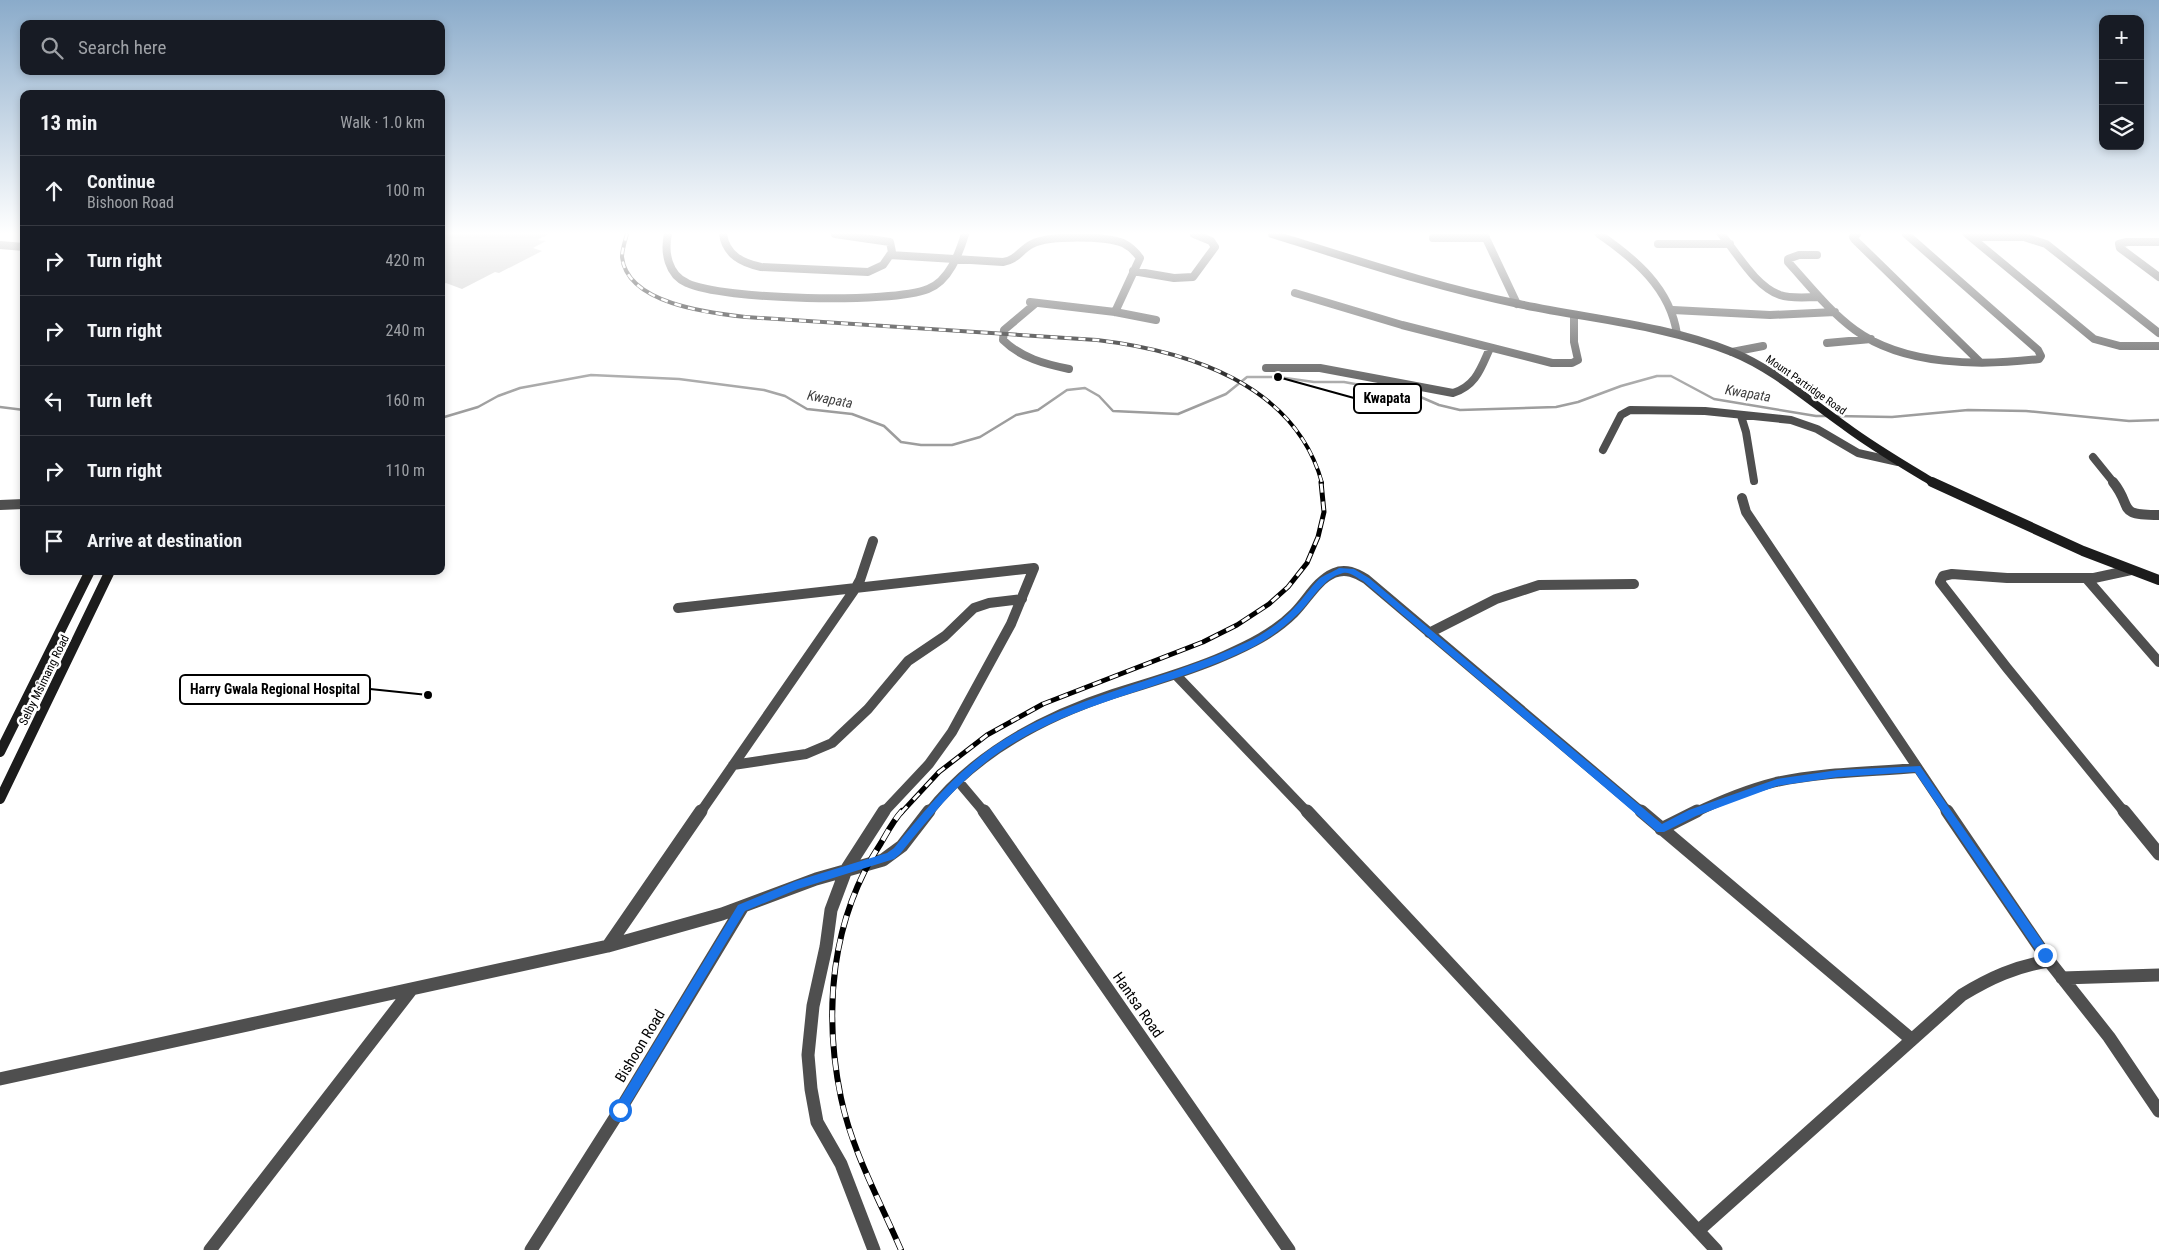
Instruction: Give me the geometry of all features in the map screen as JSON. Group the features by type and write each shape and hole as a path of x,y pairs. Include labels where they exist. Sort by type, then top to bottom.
{"street":[{"path":"725,292 825,297 919,292"},
{"path":"1115,312 1124,292"},
{"name":"Mount Partridge Road","path":"1470,292 1574,316 1677,334 1732,352 1774,373 1846,427 1898,462 1936,484 2131,570 2159,580"},
{"path":"1511,292 1516,304"},
{"path":"1661,292 1673,310 1677,334"},
{"path":"1774,292 1789,297 1819,297"},
{"path":"1815,292 1855,330 1894,349 1935,360 1980,362 2030,361 2041,356 2038,350 1973,292"},
{"path":"1909,292 1980,362"},
{"path":"2037,292 2094,339 2120,346 2159,346"},
{"path":"2107,292 2159,333"},
{"path":"1295,293 1402,325 1552,363 1576,362 1578,360 1574,342 1574,316"},
{"path":"1069,369 1026,356 1014,350 1003,340 1004,330 1033,302 1115,312 1156,320"},
{"path":"1673,310 1770,315 1835,312"},
{"path":"1828,343 1871,339"},
{"path":"1732,352 1763,346"},
{"path":"1266,368 1320,368 1454,393 1469,388 1475,381 1490,348"},
{"path":"1604,450 1622,415 1630,410 1705,411 1791,420 1817,429 1858,453 1898,462"},
{"path":"1741,416 1746,432 1754,481"},
{"path":"2093,458 2117,487 2127,510 2137,515 2159,515"},
{"path":"1742,498 1746,512 1917,768 2049,961 2109,1037 2159,1111"},
{"path":"0,505 20,504"},
{"path":"608,946 855,589 863,573 873,540"},
{"path":"678,608 1034,568 1012,624 943,747 879,817 846,870 831,910 826,947 813,1006 808,1054 812,1102 818,1122 841,1164 874,1250"},
{"path":"0,1079 608,946 676,929 742,908 796,886 880,860 897,851 933,805 958,781 994,752 1034,726 1091,702 1176,675 1235,652 1266,636 1296,611 1323,580 1342,570 1357,573 1912,1040"},
{"path":"2131,570 2105,577 2086,578 2007,578 1952,574 1944,576 1940,582 2019,683 2159,854"},
{"name":"Selby Msimang Road","path":"0,752 88,575"},
{"name":"Selby Msimang Road","path":"0,799 108,575"},
{"path":"2086,578 2159,662"},
{"path":"1429,633 1479,607 1539,585 1634,584"},
{"path":"733,765 806,754 832,743 868,709 908,661 923,649 945,636 974,608 990,603 1022,599"},
{"path":"1176,675 1258,759 1716,1250"},
{"path":"1661,829 1692,813 1777,782 1838,774 1917,768"},
{"name":"Hantsa Road","path":"958,781 984,811 1289,1250"},
{"name":"Bishoon Road","path":"531,1250 620,1110 742,908"},
{"path":"1698,1231 1962,995 1988,980 2026,964 2049,961"},
{"path":"2062,978 2159,974"},
{"path":"210,1250 411,990"}],"waterway":[{"name":"Kwapata","path":"445,417 478,407 498,396 520,388 591,375 679,379 764,390 785,396 807,409 852,414 884,426 901,442 921,445 952,445 980,437 1016,415 1038,410 1067,390 1085,388 1099,396 1113,411 1178,414 1226,394 1247,377 1278,377 1314,382 1344,382 1416,395 1439,405 1460,410 1556,407 1578,402 1621,386 1657,376 1671,376 1714,399 1816,416 1829,416"},
{"name":"Kwapata","path":"0,407 20,410"},
{"name":"Kwapata","path":"1836,416 1892,417 1968,410 2026,411 2129,421 2159,420"}],"railway":[{"path":"648,292 692,309 746,317 1097,340 1167,353 1201,364 1234,378 1263,397 1288,420 1308,449 1322,483"},
{"path":"901,813 939,772 987,735 1043,704 1203,642 1237,625 1269,604 1288,587 1307,563 1318,537 1324,512 1321,482"},
{"path":"901,1250 859,1156 846,1118 836,1065 833,999 836,966 842,934 851,903 864,872 890,827 902,811"}],"place":[{"name":"Kwapata","path":"1278,377"},
{"name":"Harry Gwala Regional Hospital","path":"428,695"}],"route":[{"path":"620,1110 742,908 796,886 891,856 944,794 976,766 1012,739 1034,726 1065,712 1196,668 1235,652 1277,628 1296,611 1310,592 1323,580 1331,574 1342,570 1351,570 1366,579 1537,726 1661,829 1692,813 1777,782 1838,774 1917,768 2045,955"}]}
